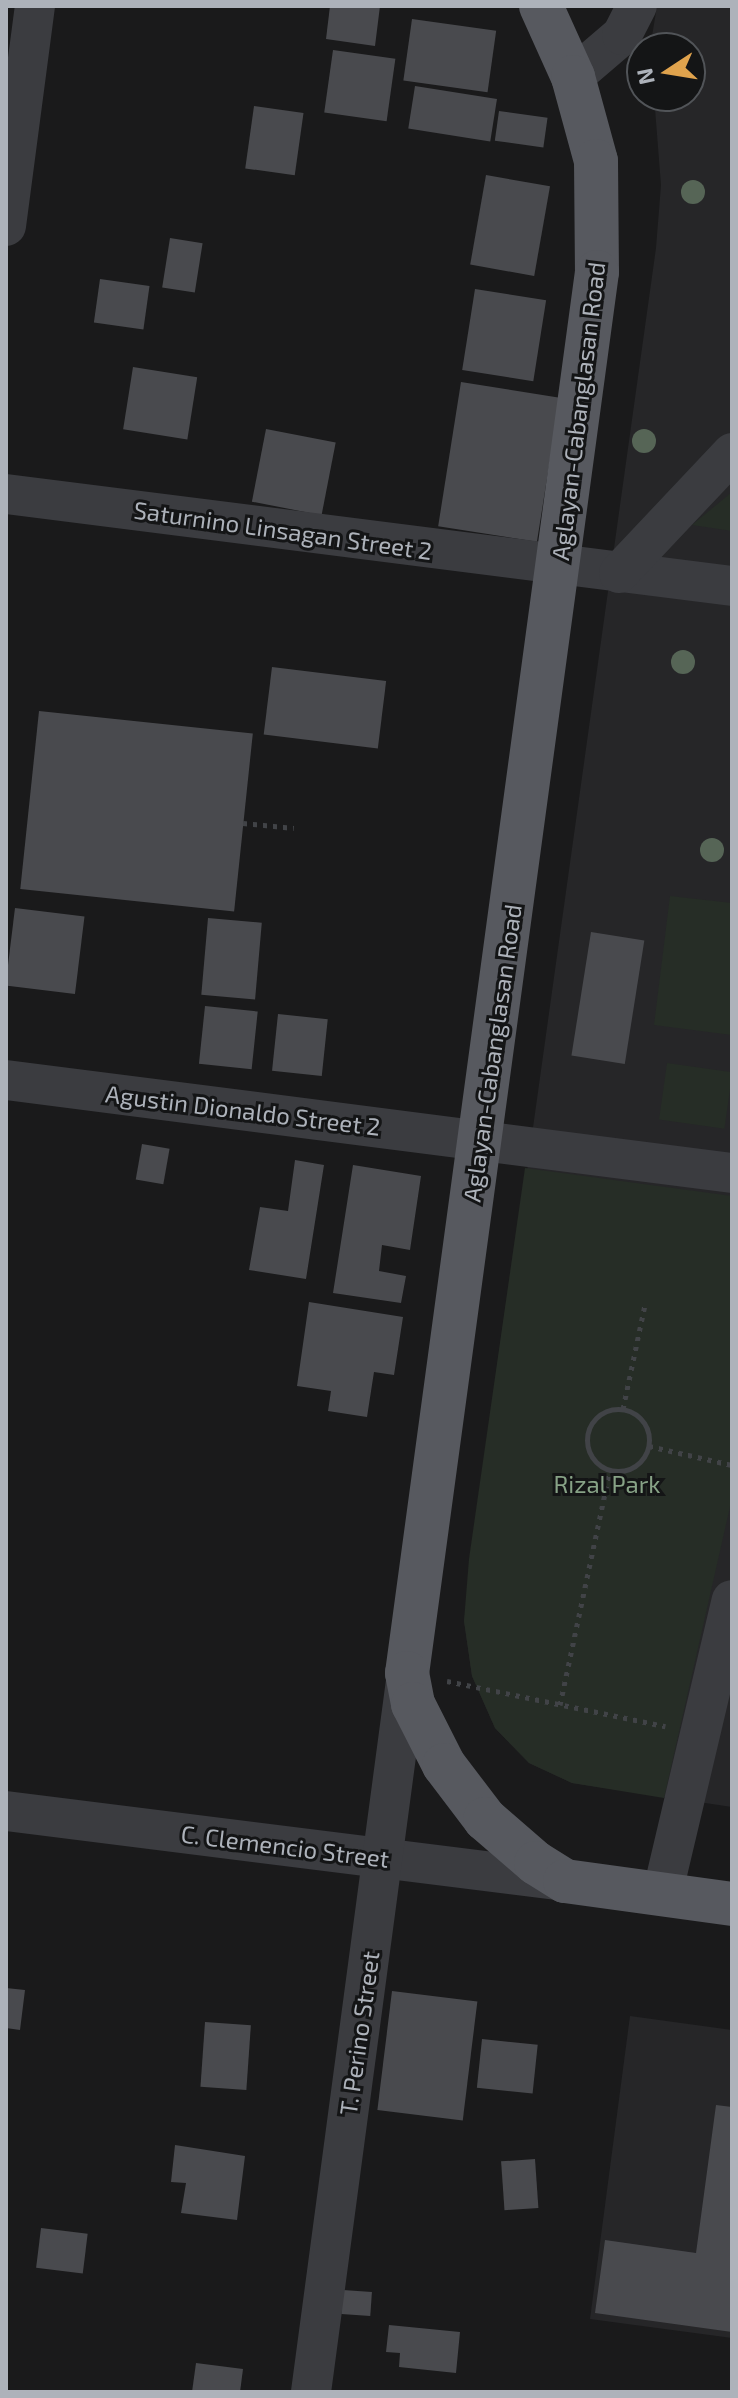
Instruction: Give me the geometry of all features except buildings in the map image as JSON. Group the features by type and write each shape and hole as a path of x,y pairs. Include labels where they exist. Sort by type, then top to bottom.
{"main road":[{"name":"Aglayan-Cabanglasan Road","path":"541,6 573,77 596,161 598,227 560,567 407,1673 427,1735 464,1793 510,1842 565,1881 732,1904"}],"street":[{"path":"6,226 35,6"},
{"path":"573,77 622,35 637,6"},
{"path":"619,573 732,453"},
{"name":"Saturnino Linsagan Street 2","path":"6,494 560,567 732,586"},
{"name":"Agustin Dionaldo Street 2","path":"6,1080 732,1173"},
{"path":"662,1895 732,1600"},
{"name":"T. Perino Street","path":"311,2392 407,1673"},
{"name":"C. Clemencio Street","path":"6,1811 565,1881"}],"path":[{"path":"243,823 294,828"},
{"path":"623,1409 645,1305"},
{"path":"623,1409 644,1422 649,1446 634,1467 610,1470 597,1464 586,1440 597,1416 623,1409"},
{"path":"649,1446 732,1465"},
{"path":"560,1705 610,1470"},
{"path":"407,1673 701,1733"}],"shaded area":[{"path":"657,6 732,6 732,1807 572,1783 529,1763 495,1728 472,1676 464,1621 656,248 661,185 655,112 706,112 706,32 653,32"},
{"path":"630,2016 732,2030 732,2338 590,2319"}],"green space":[{"path":"732,492 732,531 692,525"},
{"path":"670,896 732,903 732,1035 654,1025"},
{"path":"667,1063 732,1072 724,1129 659,1119"},
{"name":"Rizal Park","path":"525,1168 732,1196 732,1498 664,1798 572,1783 529,1763 495,1728 472,1676 464,1621 469,1559"}]}
